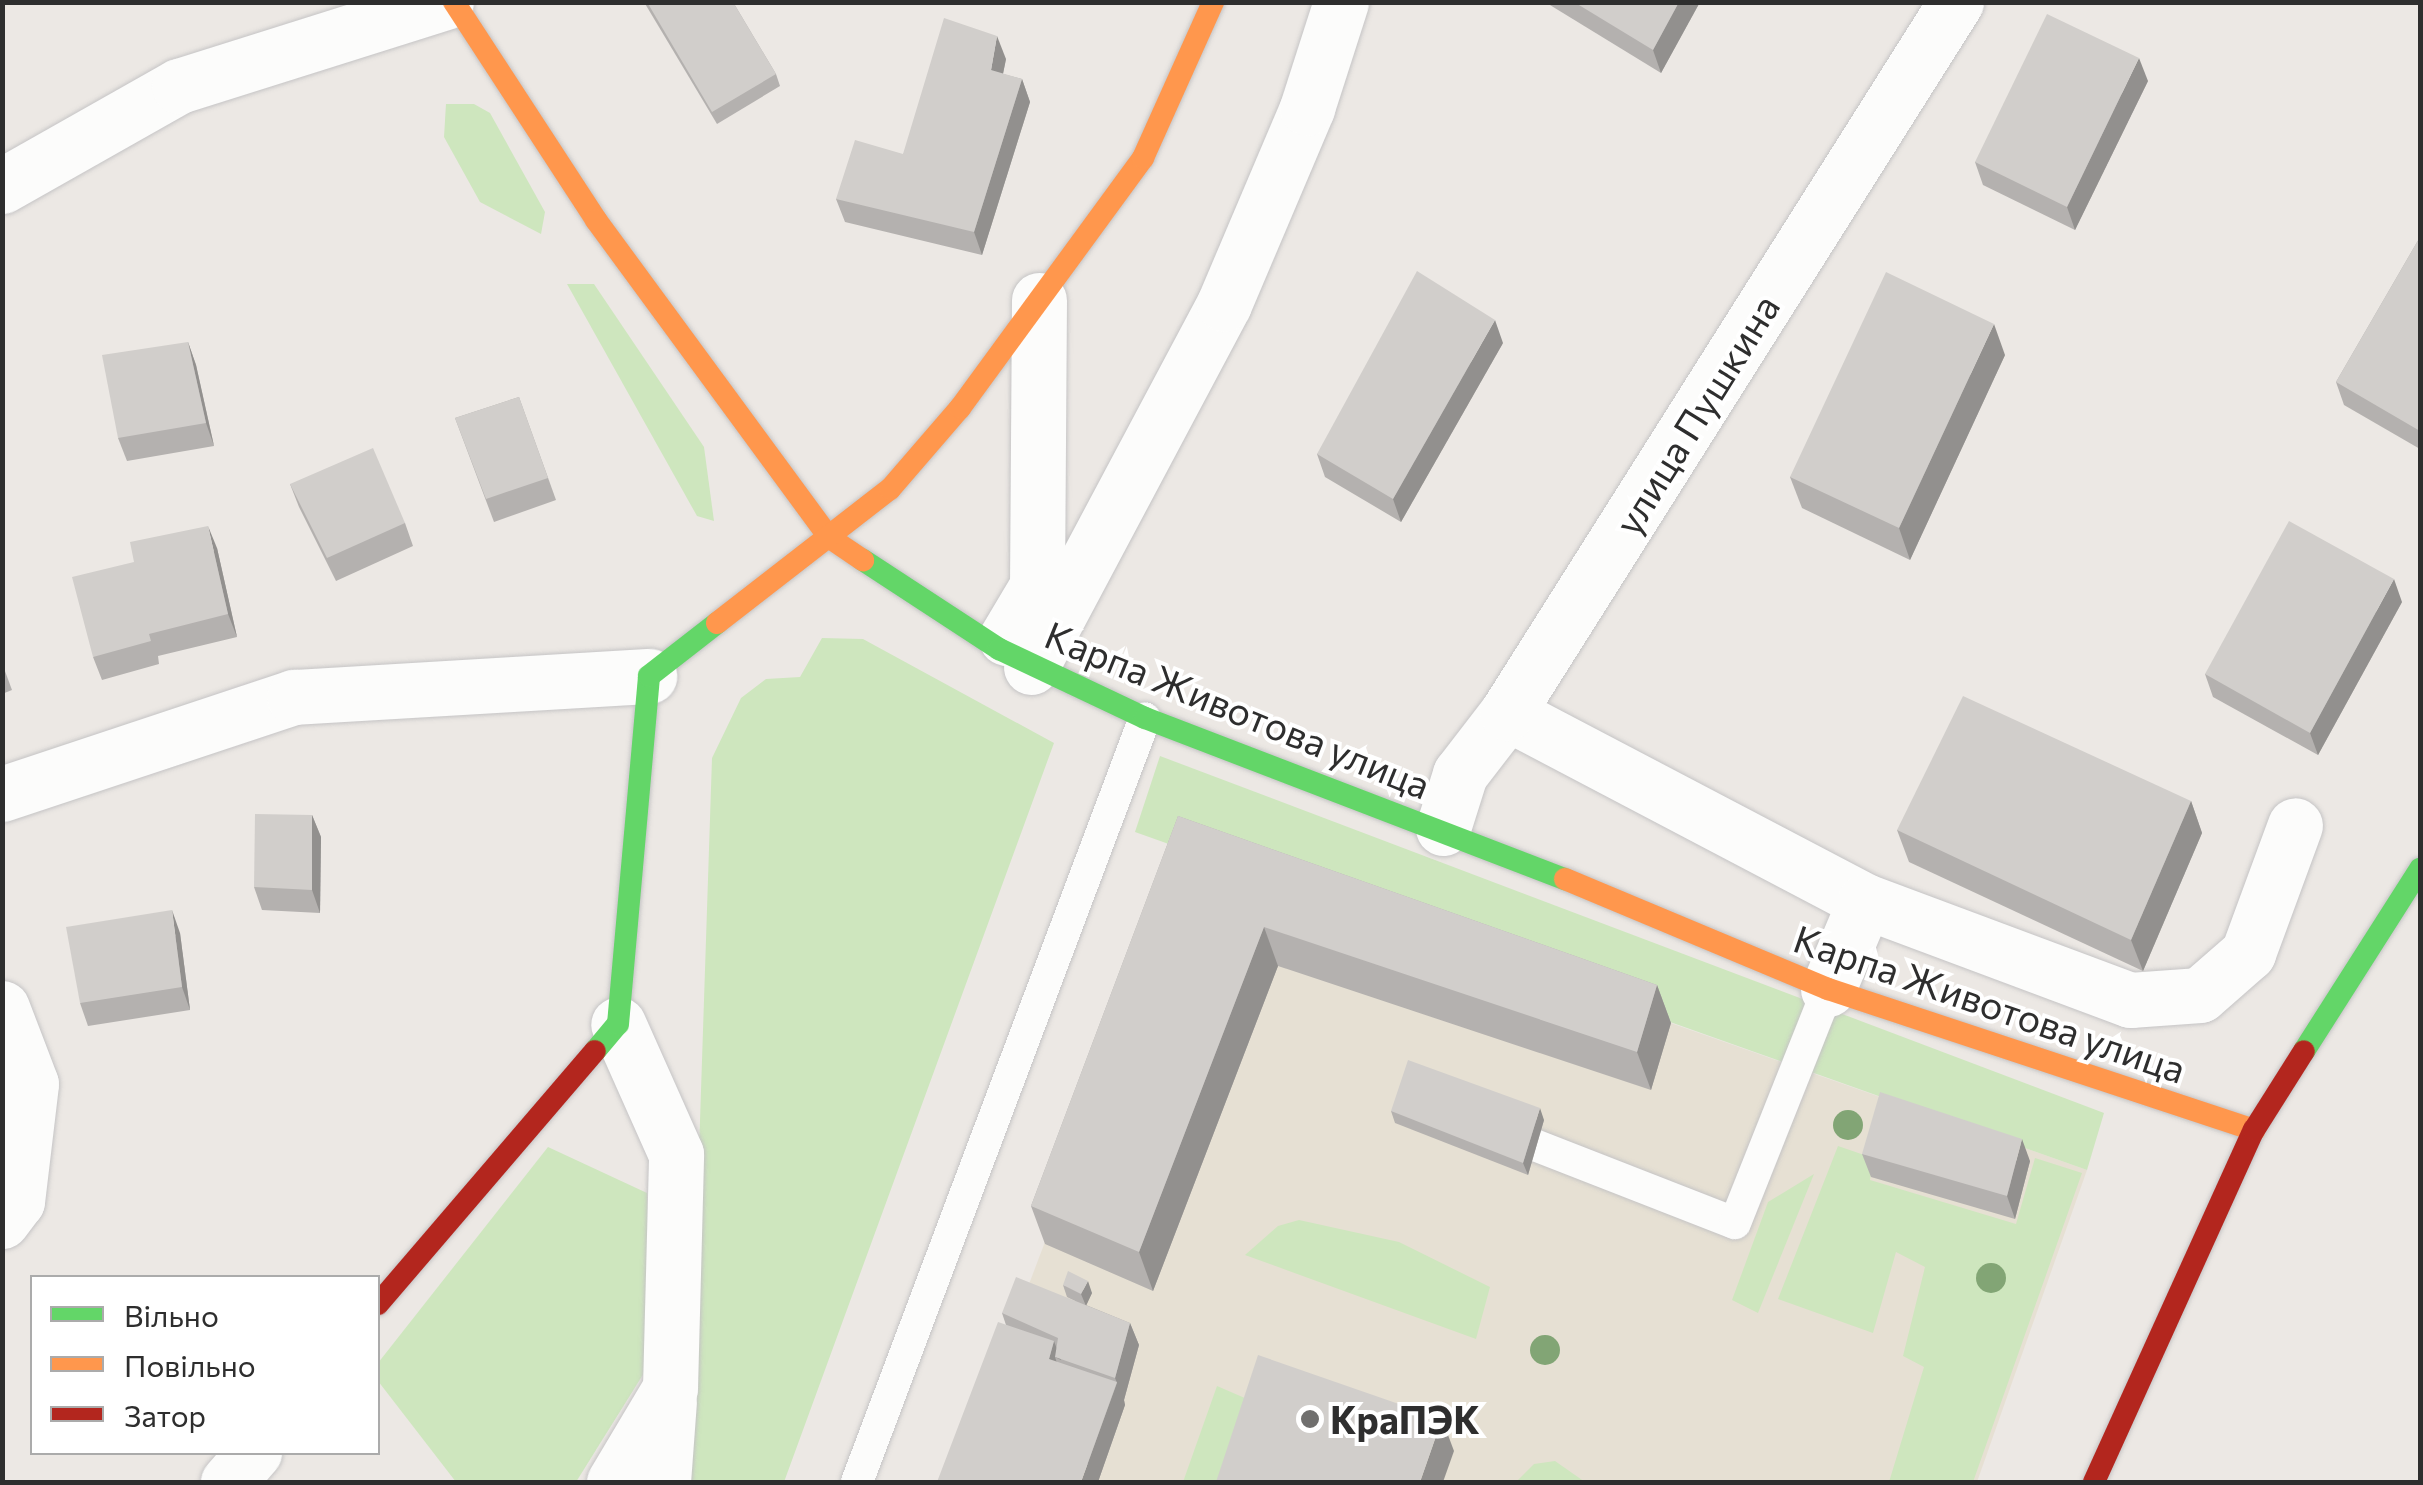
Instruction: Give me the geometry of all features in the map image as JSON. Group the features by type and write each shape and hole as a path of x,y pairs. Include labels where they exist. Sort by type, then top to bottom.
{"main road":[{"name":"Карпа Животова улица","path":"454,2 596,220 830,538 1015,658 1145,718 1443,828 1828,989 2254,1130"},
{"path":"380,1302 618,1024 649,676 890,489 1039,300 1142,158 1212,2"},
{"path":"2094,1482 2254,1130 2420,869"}],"street":[{"path":"2,186 179,86 446,2"},
{"path":"1015,658 1224,304 1307,108 1340,2"},
{"name":"улица Пушкина","path":"1443,828 1460,774 1507,713 1956,2"},
{"path":"1015,658 1037,586 1039,300"},
{"path":"2,794 294,697 649,676"},
{"path":"1507,713 1865,901 2130,1000 2200,995 2248,953 2295,825"},
{"path":"1828,989 1865,901"},
{"path":"2,1008 31,1084 17,1202 2,1222"},
{"path":"618,1024 676,1154 670,1388 663,1482"},
{"path":"614,1482 670,1388"},
{"path":"228,1482 251,1455"}],"lane":[{"path":"857,1482 1145,718"},
{"path":"1537,1146 1735,1223 1828,989"}],"shaded area":[{"path":"1192,854 2087,1170 1977,1482 954,1482"}],"green space":[{"path":"446,104 474,104 490,113 545,212 541,234 480,202 444,137"},
{"path":"567,284 594,284 704,447 714,521 697,516"},
{"path":"822,638 863,639 1054,743 784,1482 682,1482 691,1393 712,758 741,698 766,679 800,677"},
{"path":"1160,756 2104,1113 2087,1170 1135,832"},
{"path":"1838,1146 1873,1158 1870,1180 2016,1224 2035,1158 2082,1173 1973,1482 1889,1482 1924,1367 1903,1356 1925,1267 1896,1252 1873,1333 1778,1299"},
{"path":"548,1147 647,1193 654,1357 576,1482 456,1482 380,1384 380,1360"},
{"path":"1814,1174 1758,1313 1732,1300 1768,1202"},
{"path":"1299,1220 1399,1242 1490,1287 1476,1339 1245,1255 1278,1226"},
{"path":"1217,1386 1254,1402 1227,1482 1183,1482"},
{"path":"1555,1461 1585,1482 1516,1482 1534,1464"}],"building":[{"path":"647,2 733,2 776,74 712,112"},
{"path":"1574,2 1679,2 1653,50"},
{"path":"2047,14 2139,58 2067,207 1975,162"},
{"path":"944,18 997,36 991,70 1022,79 974,232 836,199 855,140 903,154"},
{"path":"2420,237 2420,431 2336,382"},
{"path":"1417,271 1495,320 1393,499 1317,454"},
{"path":"1886,272 1994,324 1899,528 1790,477"},
{"path":"188,342 206,423 118,438 102,355"},
{"path":"519,397 548,478 486,499 455,418"},
{"path":"373,448 405,523 327,558 290,484"},
{"path":"2289,521 2394,579 2310,733 2205,674"},
{"path":"208,526 228,614 149,634 151,641 93,657 72,577 134,562 130,542"},
{"path":"1963,696 2191,801 2131,940 1897,830"},
{"path":"255,814 312,815 312,890 254,887"},
{"path":"1178,816 1657,985 1637,1052 1264,927 1139,1252 1031,1206"},
{"path":"172,910 182,987 80,1003 66,927"},
{"path":"1408,1060 1540,1108 1523,1163 1391,1111"},
{"path":"1880,1092 2022,1139 2007,1196 1862,1154"},
{"path":"1068,1271 1088,1281 1081,1294 1063,1285"},
{"path":"1016,1277 1130,1323 1115,1378 1055,1357 1058,1338 1002,1313"},
{"path":"998,1322 1054,1341 1049,1359 1117,1382 1081,1482 937,1482"},
{"name":"КраПЭК","path":"1258,1355 1442,1419 1420,1482 1216,1482"}],"traffic: fast":[{"path":"863,560 999,649 1145,718 1565,879"},
{"path":"595,1051 618,1024 649,676 717,623"},
{"path":"2304,1051 2420,869"}],"traffic: slow":[{"path":"454,2 596,220 830,538 863,560"},
{"path":"717,623 890,489 960,408 1143,158 1213,2"},
{"path":"1565,879 1828,989 2254,1130"}],"traffic: jam":[{"path":"380,1302 595,1051"},
{"path":"2094,1482 2254,1130 2304,1051"}],"place":[{"name":"КраПЭК","path":"1310,1419"}]}
